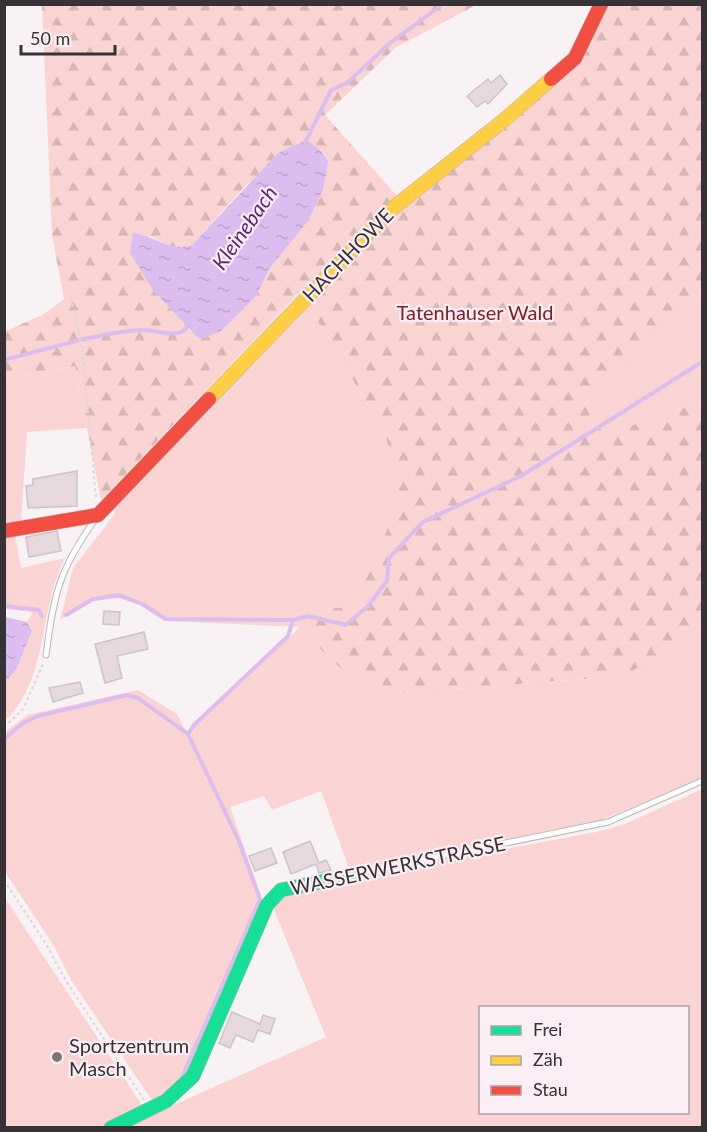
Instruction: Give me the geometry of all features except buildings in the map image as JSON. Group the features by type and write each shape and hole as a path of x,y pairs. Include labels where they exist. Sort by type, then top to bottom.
{"street":[{"name":"HACHHOWE","path":"98,515 393,208 503,121 575,58 601,4"},
{"path":"4,531 98,515"},
{"name":"WASSERWERKSTRASSE","path":"111,1128 151,1110 182,1091 193,1076 267,905 281,890 353,875"}],"lane":[{"name":"HACHHOWE","path":"46,655 53,604 60,576 75,547 98,515"},
{"name":"WASSERWERKSTRASSE","path":"353,875 608,822 702,782"}],"path":[{"path":"71,298 82,348 98,515"},
{"path":"4,728 23,709 46,655"},
{"path":"4,880 46,944 66,981 151,1110"}],"green space":[{"name":"Tatenhauser Wald","path":"42,5 476,5 395,48 325,115 398,197 501,116 570,54 594,5 702,5 702,291 583,400 604,435 702,401 702,628 624,676 401,693 355,678 333,661 300,627 318,609 354,607 401,497 385,433 300,292 101,500 75,366 5,379 4,332 44,314 64,299 52,235","holes":["249,182 287,247 270,268 256,296 204,338 198,337 188,329 148,235 175,247 192,245"]},
{"path":"702,291 702,401 604,435 583,400"},
{"path":"308,305 385,433 401,497 354,608 318,609 401,693 624,676 702,628 702,778 601,820 350,871 321,791 272,810 264,796 230,807 262,899 261,905 190,1072 179,1088 153,1102 71,980 54,946 5,872 4,733 27,715 138,690 177,714 186,732 300,627 164,621 140,605 118,598 93,601 60,620 73,568 114,515 117,502"},
{"path":"75,366 87,428 27,432 21,522 5,525 5,379"},
{"path":"15,535 21,568 65,558 56,578 29,686 19,704 5,721 5,679 17,668 32,631 27,622 33,612 5,609 5,537"},
{"path":"702,789 702,1127 122,1128 326,1037 272,905 282,894 601,831 625,824"},
{"name":"Sportzentrum Masch","path":"5,898 142,1105 140,1111 103,1127 5,1127"}],"water":[{"path":"307,140 319,149 328,161 323,190 308,221 270,268 256,296 221,331 198,338 153,290 130,253 133,233 177,247 192,245 278,153"},
{"path":"5,617 27,622 32,631 17,668 8,679 5,679"}],"waterway":[{"name":"Kleinebach","path":"305,143 331,90 347,83 390,43 443,4"},
{"name":"Kleinebach","path":"4,360 107,334 141,330 172,334 189,326"},
{"path":"66,615 93,599 119,595 142,604 166,619 293,620 308,616 346,625 368,606 387,581 389,558 423,522 521,476 702,362"},
{"path":"4,606 39,610 42,616"},
{"path":"188,734 194,725 288,636 293,620"},
{"path":"4,739 23,723 38,716 127,695 138,698 188,734 238,839 260,899 180,1082"}],"traffic: fast":[{"path":"111,1128 166,1101 193,1076 267,905 281,890 353,875"}],"traffic: slow":[{"path":"209,399 393,208 503,121 551,79"}],"traffic: jam":[{"path":"551,79 575,58 601,4"},
{"path":"4,531 98,515 209,399"}],"place":[{"name":"Sportzentrum Masch","path":"57,1057"}]}
